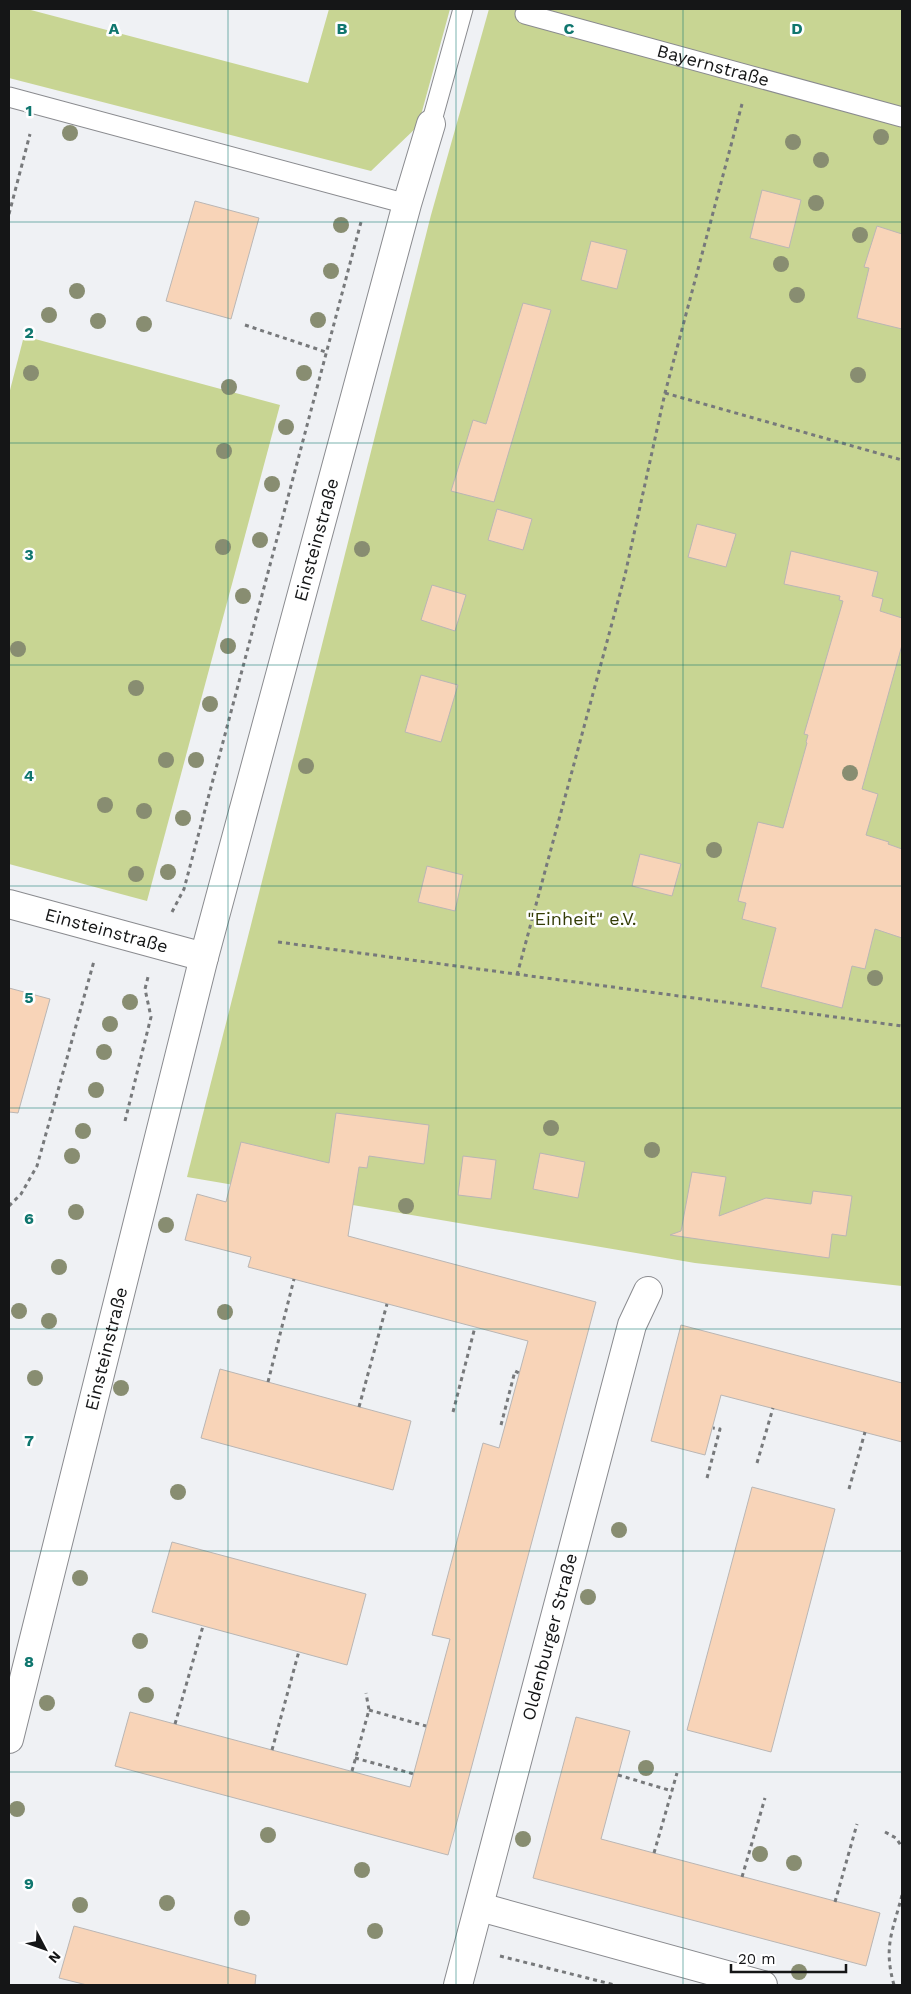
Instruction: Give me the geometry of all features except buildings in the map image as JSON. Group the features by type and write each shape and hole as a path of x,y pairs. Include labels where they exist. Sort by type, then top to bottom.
{"street":[{"name":"Einsteinstraße","path":"9,1739 204,957 407,204 431,124"},
{"name":"Einsteinstraße","path":"9,904 204,957"},
{"name":"Oldenburger Straße","path":"458,1985 632,1325 648,1291"},
{"path":"480,1907 763,1985"}],"lane":[{"path":"431,124 463,9"},
{"name":"Bayernstraße","path":"525,14 902,117"},
{"path":"9,97 407,204"}],"path":[{"path":"517,975 625,575 665,393 750,75"},
{"path":"9,214 38,104"},
{"path":"245,325 326,352"},
{"path":"665,393 902,460"},
{"path":"9,1206 21,1194 37,1166 102,930"},
{"path":"278,942 902,1026"},
{"path":"268,1382 294,1279"},
{"path":"359,1406 386,1304"},
{"path":"453,1412 475,1327"},
{"path":"501,1425 515,1371 520,1373"},
{"path":"757,1463 773,1408"},
{"path":"707,1478 720,1429 713,1428"},
{"path":"849,1489 866,1432"},
{"path":"175,1724 203,1626"},
{"path":"272,1750 299,1651"},
{"path":"352,1771 369,1710 366,1692"},
{"path":"369,1710 426,1726"},
{"path":"355,1758 414,1774"},
{"path":"654,1853 677,1773"},
{"path":"618,1776 672,1791"},
{"path":"742,1877 765,1798"},
{"path":"835,1902 857,1824"},
{"path":"885,1832 896,1838 902,1847"},
{"path":"894,1985 888,1948 902,1895"},
{"path":"468,1948 615,1985"}],"green space":[{"path":"9,9 27,9 308,83 329,9 450,9 418,126 371,171 9,78"},
{"name":"\"Einheit\" e.V.","path":"489,9 902,9 902,1286 695,1263 187,1177 431,215"},
{"path":"24,336 280,405 147,901 9,864 9,394"}]}
